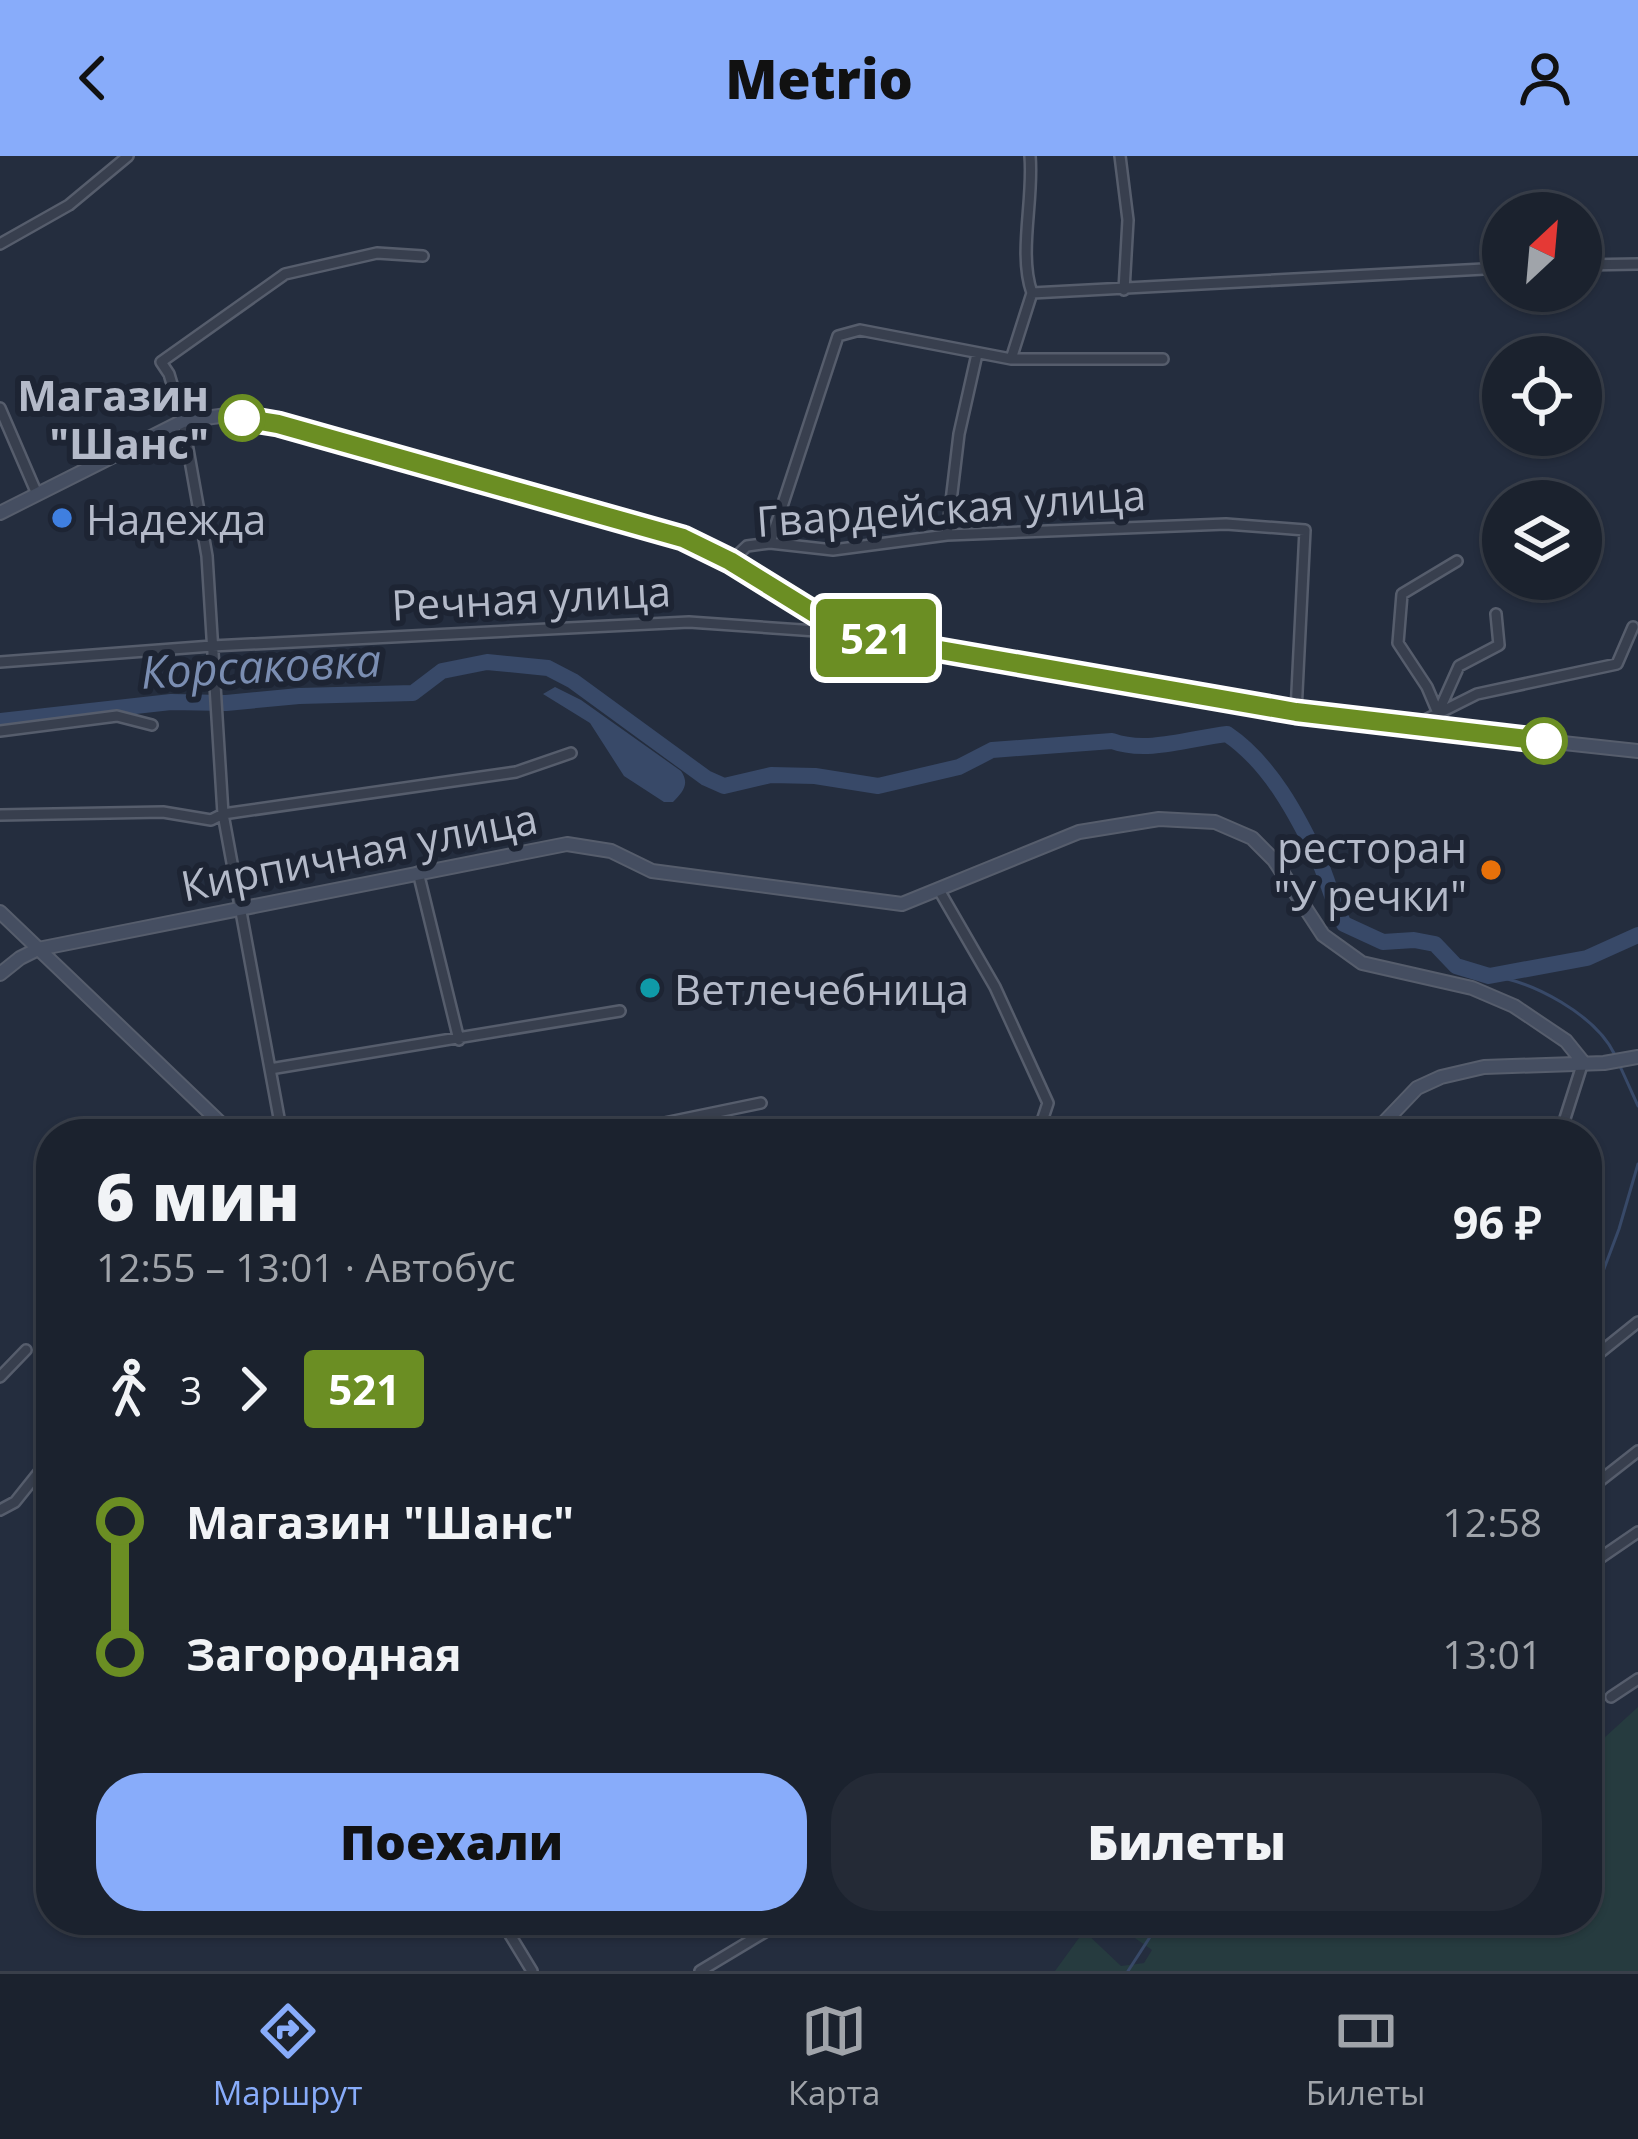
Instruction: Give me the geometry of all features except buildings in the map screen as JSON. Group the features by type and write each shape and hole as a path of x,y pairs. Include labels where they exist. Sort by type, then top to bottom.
{"street":[{"path":"0,244 70,206 128,156"},
{"path":"1011,359 1031,293 1027,279 1030,156"},
{"path":"1120,156 1128,220 1124,290"},
{"path":"279,1119 223,814 207,556 183,421 165,359 286,274 377,254 423,256"},
{"path":"1602,265 1638,264"},
{"path":"1031,293 1482,269"},
{"path":"770,543 838,336 860,329 1011,359 1163,359"},
{"path":"947,535 959,434 977,355"},
{"path":"0,408 37,494"},
{"name":"Гвардейская улица","path":"0,513 183,421 227,416 278,424 683,538 730,561 747,546 770,543 833,550 947,535 1226,524 1305,530 1296,712"},
{"path":"730,561 848,634"},
{"path":"1438,713 1398,643 1398,618 1402,594 1457,562"},
{"path":"1438,713 1459,666 1499,645 1496,614"},
{"name":"Речная улица","path":"0,662 212,646 689,622 848,634 1296,712 1635,751"},
{"path":"1411,727 1477,694 1617,664 1633,627"},
{"path":"0,731 117,716 152,725"},
{"path":"1635,751 1638,767"},
{"path":"0,815 164,812 211,820 223,814 516,772 571,753"},
{"name":"Кирпичная улица","path":"0,974 38,949 567,844 610,851 652,871 902,904 1079,832 1159,819 1215,822 1252,838 1274,860 1323,935 1361,963 1472,988 1514,1006 1566,1041 1583,1062"},
{"path":"418,872 459,1040"},
{"path":"939,890 995,987 1048,1103 1043,1119"},
{"path":"0,912 216,1119"},
{"path":"270,1069 620,1011"},
{"path":"1387,1119 1417,1088 1484,1066 1604,1063 1638,1057"},
{"path":"1565,1119 1583,1062"},
{"path":"681,1119 761,1102"},
{"path":"1602,1351 1638,1322"},
{"path":"0,1377 26,1350"},
{"path":"1602,1479 1638,1451"},
{"path":"0,1510 15,1502 36,1475"},
{"path":"1602,1557 1638,1532"},
{"path":"1611,1697 1638,1679"},
{"path":"509,1935 532,1971"},
{"path":"700,1971 759,1935"}],"green space":[{"path":"1638,1707 1638,1971 1055,1971 1081,1935 1088,1935 1121,1966 1144,1963 1152,1950 1131,1935 1602,1935 1602,1740"}],"water":[{"path":"555,687 581,700 681,771 685,784 677,798 664,802 624,776 590,723 543,694"}],"waterway":[{"name":"Корсаковка","path":"0,721 171,702 413,693 442,671 487,662 548,668 573,681 706,778 724,786 771,775 878,786 959,767 992,750 1112,741 1154,746 1227,734 1257,760 1292,809 1344,924 1383,942 1435,944 1456,966 1489,976 1587,958 1638,935"},
{"path":"1489,976 1524,984 1561,1002 1593,1026 1615,1055"},
{"path":"1619,1064 1638,1106"},
{"path":"1602,1274 1638,1164"},
{"path":"1128,1971 1151,1935"}],"bus line":[{"name":"521","path":"242,418 278,424 683,538 770,584 848,634 1296,712 1544,741"}],"place":[{"name":"Магазин \"Шанс\"","path":"242,418"},
{"name":"Надежда","path":"62,518"},
{"name":"ресторан \"У речки\"","path":"1491,870"},
{"name":"Ветлечебница","path":"650,988"}]}
